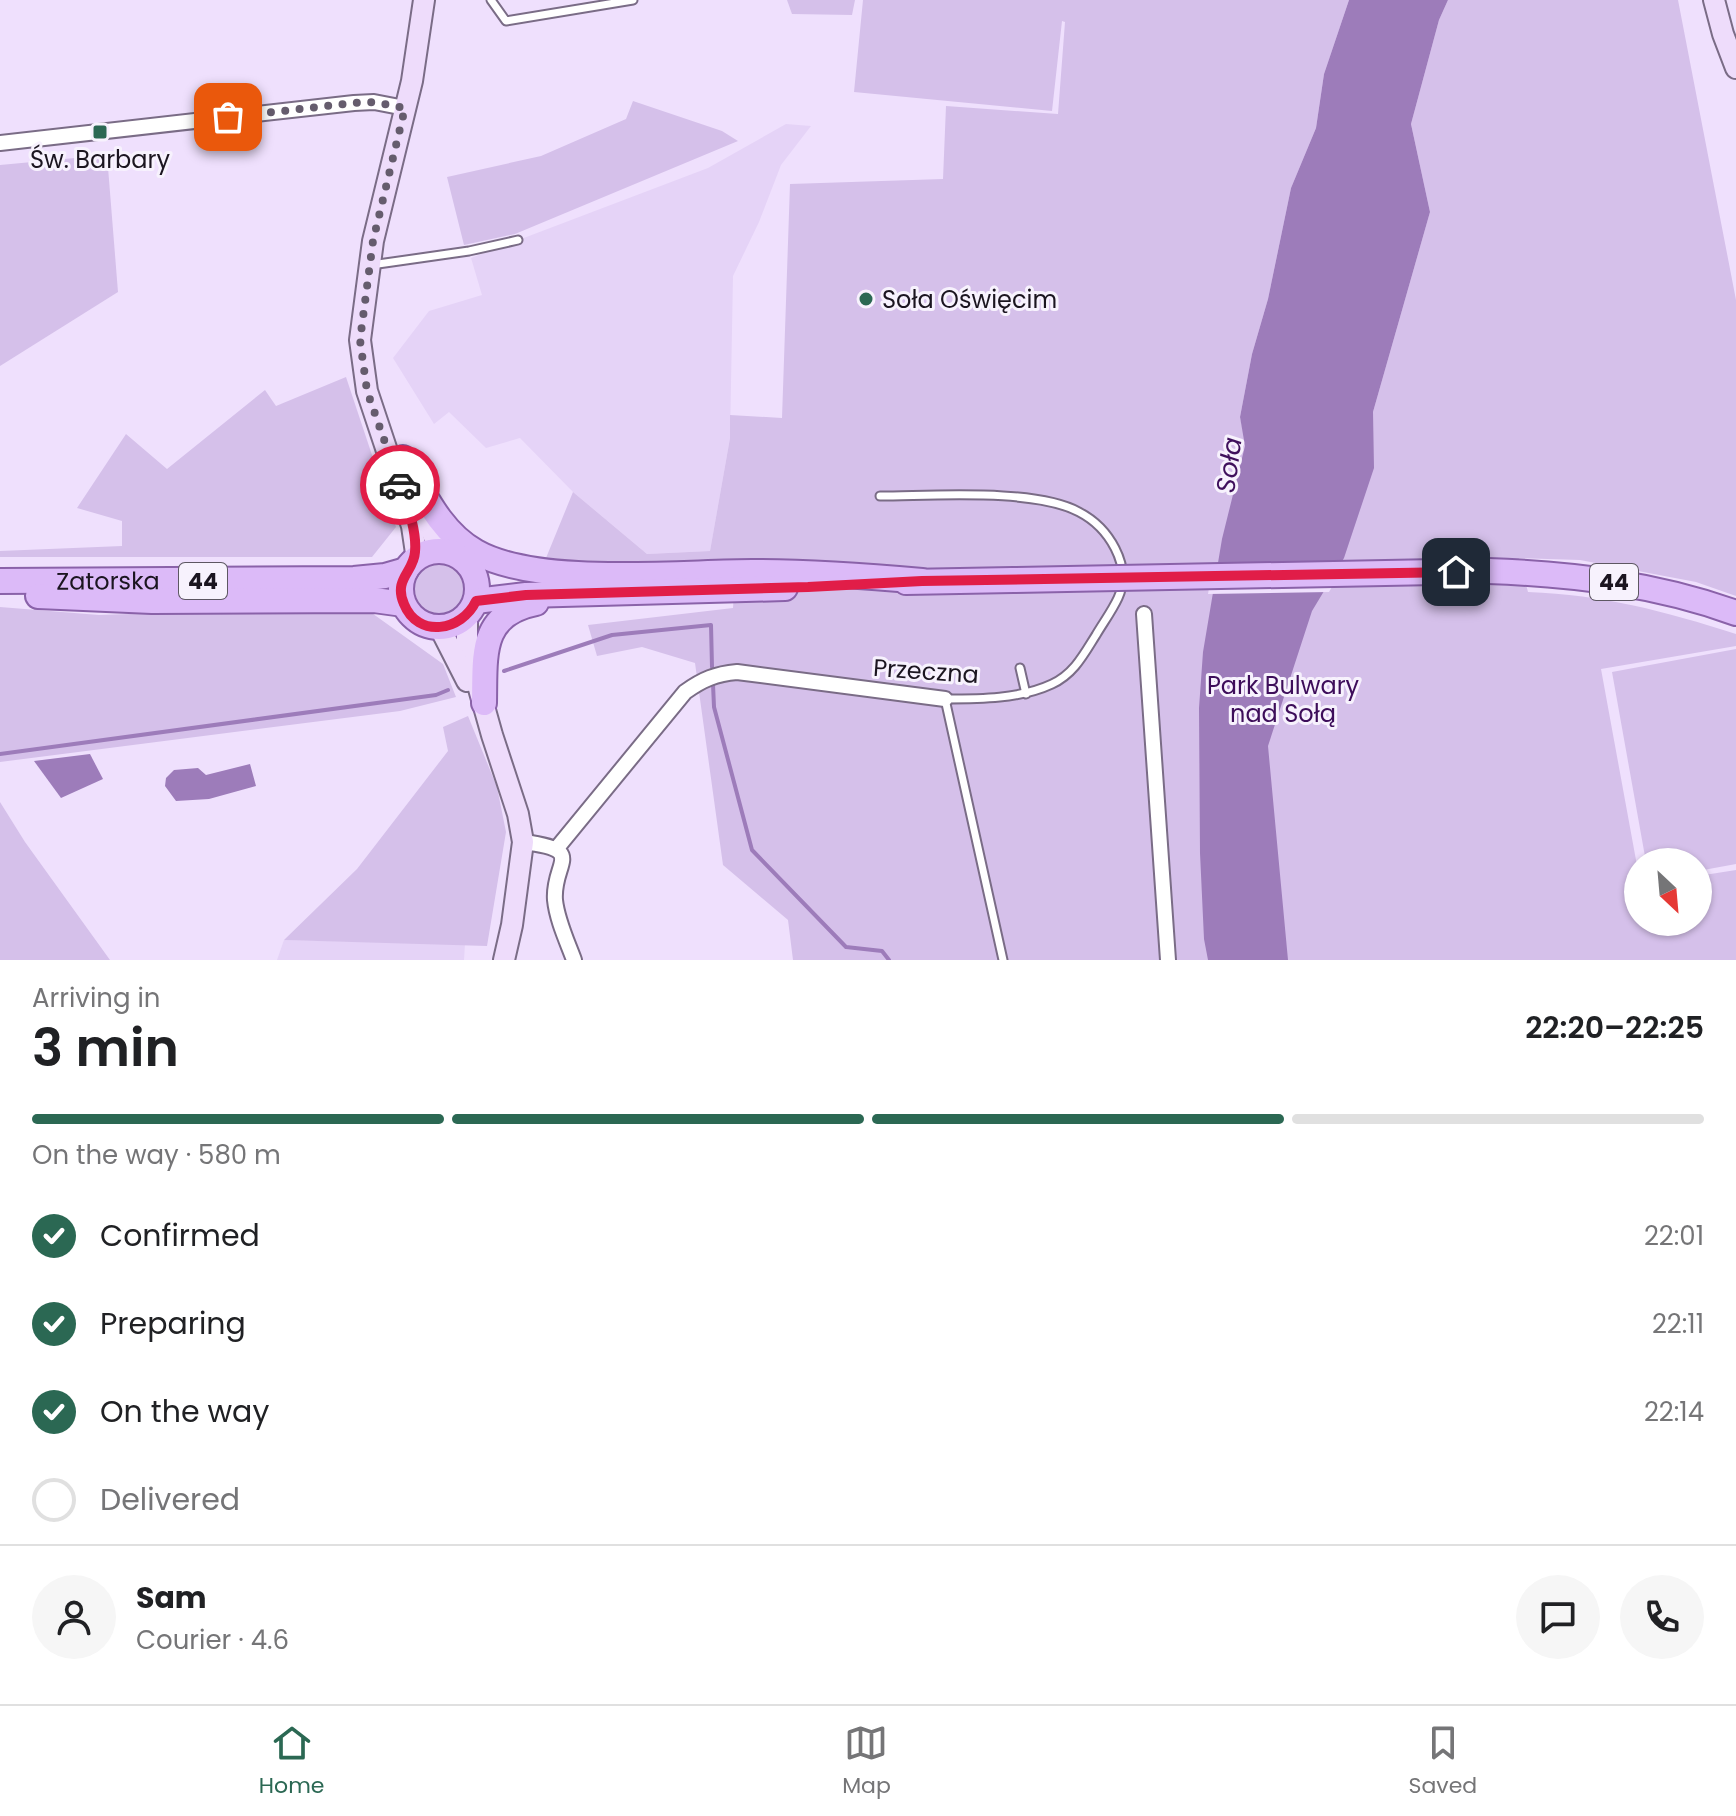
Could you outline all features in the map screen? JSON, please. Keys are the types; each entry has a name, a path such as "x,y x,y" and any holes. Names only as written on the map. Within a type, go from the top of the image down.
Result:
{"main road":[{"path":"403,458 445,527 474,551 512,565 596,583"},
{"name":"44","path":"409,566 430,552 440,551 460,557 474,572 536,579 784,588 922,581 1488,571 1588,578 1648,588 1707,602 1736,613"},
{"path":"403,604 401,592 409,566"},
{"name":"Zatorska","path":"0,581 354,579 385,576 409,566"},
{"path":"471,609 477,581 474,572"},
{"path":"484,703 485,649 491,633 504,616 530,604 596,583"},
{"name":"44","path":"403,604 418,621 440,628 449,627 471,609 526,595 596,583"},
{"name":"Zatorska","path":"0,593 152,601 374,600 403,604"}],"street":[{"path":"409,566 416,553 410,516 367,391 360,340 368,265 412,81 424,0"},
{"path":"1714,0 1736,68"},
{"path":"0,143 354,103 374,102 405,108"},
{"path":"364,316 380,390 440,551"},
{"path":"471,609 467,646 518,814 523,842 504,960"},
{"path":"1144,614 1168,960"},
{"path":"440,628 492,735"},
{"name":"Przeczna","path":"557,848 685,692 718,673 737,672 945,699"},
{"path":"523,842 557,848 562,867 554,895 556,909 574,960"}],"lane":[{"path":"491,0 506,21 633,0"},
{"path":"368,265 469,251 518,240"},
{"name":"Przeczna","path":"880,496 988,496 1033,500 1076,510 1106,533 1114,545 1121,571 1118,598 1080,661 1069,673 1054,684 1026,694 945,699"},
{"path":"1020,668 1026,694"},
{"path":"945,699 1003,960"}],"shaded area":[{"path":"1349,0 1448,0 1439,20 1411,124 1430,212 1373,412 1374,468 1344,558 1312,611 1268,746 1288,960 1208,960 1204,939 1200,853 1199,708 1203,652 1222,539 1245,446 1240,417 1252,354 1268,299 1291,188 1316,128 1324,74"},
{"path":"786,124 811,126 781,165 759,222 733,276 730,438 710,551 647,554 573,492 520,438 486,448 449,412 434,424 393,358 429,311 482,295 471,258 708,168"},
{"path":"90,754 103,779 61,798 34,761"},
{"path":"250,764 256,786 209,799 176,801 165,786 166,778 174,770 198,768 206,775"},
{"path":"284,940 465,944 464,960 277,960"}],"green space":[{"path":"787,0 855,0 852,15 792,14"},
{"name":"Park Bulwary nad Sołą","path":"863,0 1349,0 1324,74 1316,128 1291,188 1240,417 1245,440 1373,428 1373,412 1430,212 1411,124 1439,20 1448,0 1678,0 1736,300 1736,596 1696,582 1580,560 1519,558 1528,592 1634,606 1736,634 1736,646 1601,669 1634,848 1624,848 1624,936 1712,936 1712,874 1736,870 1736,960 793,960 788,920 723,865 695,663 642,647 597,656 588,625 733,608 736,565 607,563 546,558 573,492 647,554 710,551 730,438 730,415 782,418 790,184 943,179 946,106 1058,114 1065,22 1062,21 1052,111 854,92"},
{"path":"633,101 722,131 738,141 515,234 464,245 447,177 541,156 626,119"},
{"path":"107,155 118,292 0,366 0,165"},
{"path":"346,377 396,527 372,557 0,557 0,551 122,546 122,521 77,508 126,434 167,469 265,390 276,406"},
{"path":"440,564 458,572 466,590 458,608 440,616 422,608 414,590 422,572"},
{"path":"362,606 443,664 456,697 400,711 0,762 0,607 99,615"},
{"path":"1736,649 1736,864 1712,868 1712,848 1643,848 1612,672"},
{"path":"468,716 497,787 506,832 487,946 284,940 357,869 448,751 443,727"},
{"path":"0,802 25,842 110,960 0,960"}],"pier":[{"path":"1346,563 1329,592 1208,594 1213,565"}],"waterway":[{"path":"504,671 612,635 711,625 712,667"},
{"path":"713,684 714,707 752,850 846,947 882,951 889,960"},
{"path":"0,754 436,695 448,690"}],"way so far":[{"path":"228,117 354,103 374,102 405,108 368,265 360,340 367,391 400,485"}],"place":[{"name":"Św. Barbary","path":"100,132"},
{"name":"Soła Oświęcim","path":"866,299"}],"route":[{"path":"400,485 416,553 402,581 403,604 418,621 440,628 459,623 467,617 476,601 526,595 922,581 1456,572"}],"water label":[{"name":"Soła","path":"1229,465"}]}
